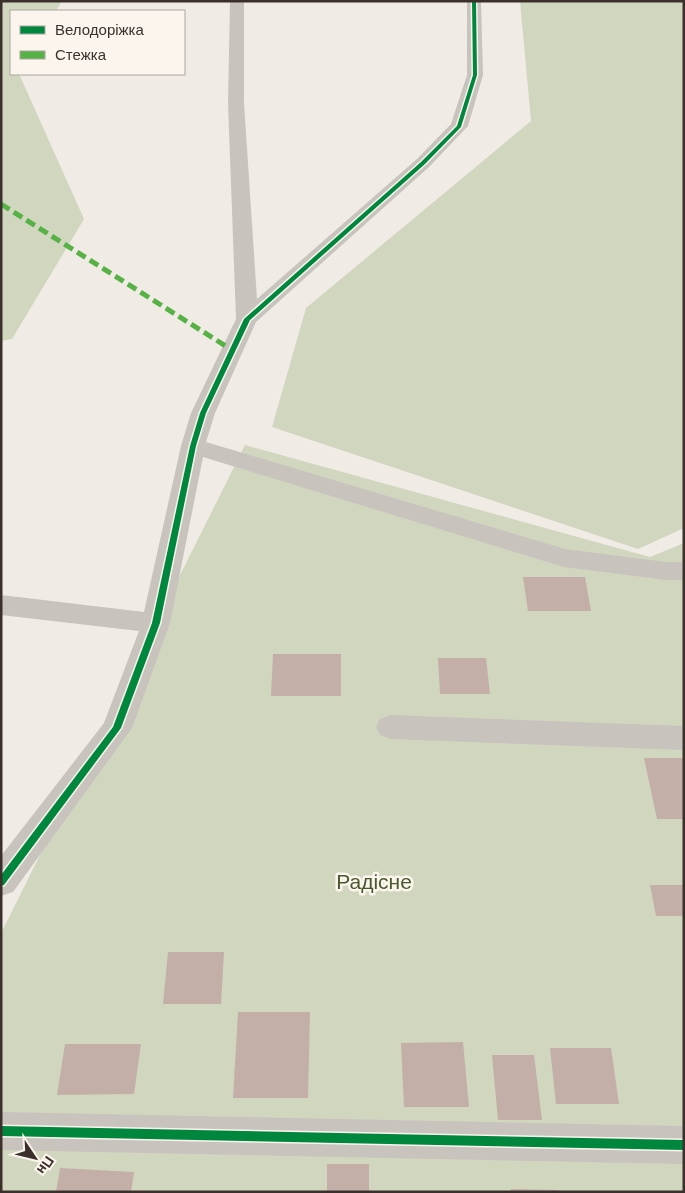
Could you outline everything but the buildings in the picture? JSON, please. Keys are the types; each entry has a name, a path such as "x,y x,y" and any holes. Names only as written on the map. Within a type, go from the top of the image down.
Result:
{"street":[{"path":"237,1 236,103 247,319"},
{"path":"1,882 117,728 156,623 193,446 203,413 247,319 423,163 459,126 475,75 474,1"},
{"path":"193,446 564,558 666,571 684,571"},
{"path":"1,605 156,623"},
{"path":"390,727 684,738"},
{"path":"1,1132 684,1145"}],"green space":[{"path":"1,1 62,1 57,10 10,10 10,75 19,75 84,219 12,339 1,341"},
{"path":"520,1 684,1 684,528 638,549 272,427 306,308 531,121"},
{"name":"Радісне","path":"245,445 650,557 684,543 684,1192 1,1192 1,933"}],"marked path":[{"path":"1,204 232,350"}],"cycle path":[{"path":"1,882 117,728 156,623 193,446 203,413 247,319 423,163 459,126 475,75 474,1"},
{"path":"1,1131 684,1145"}]}
